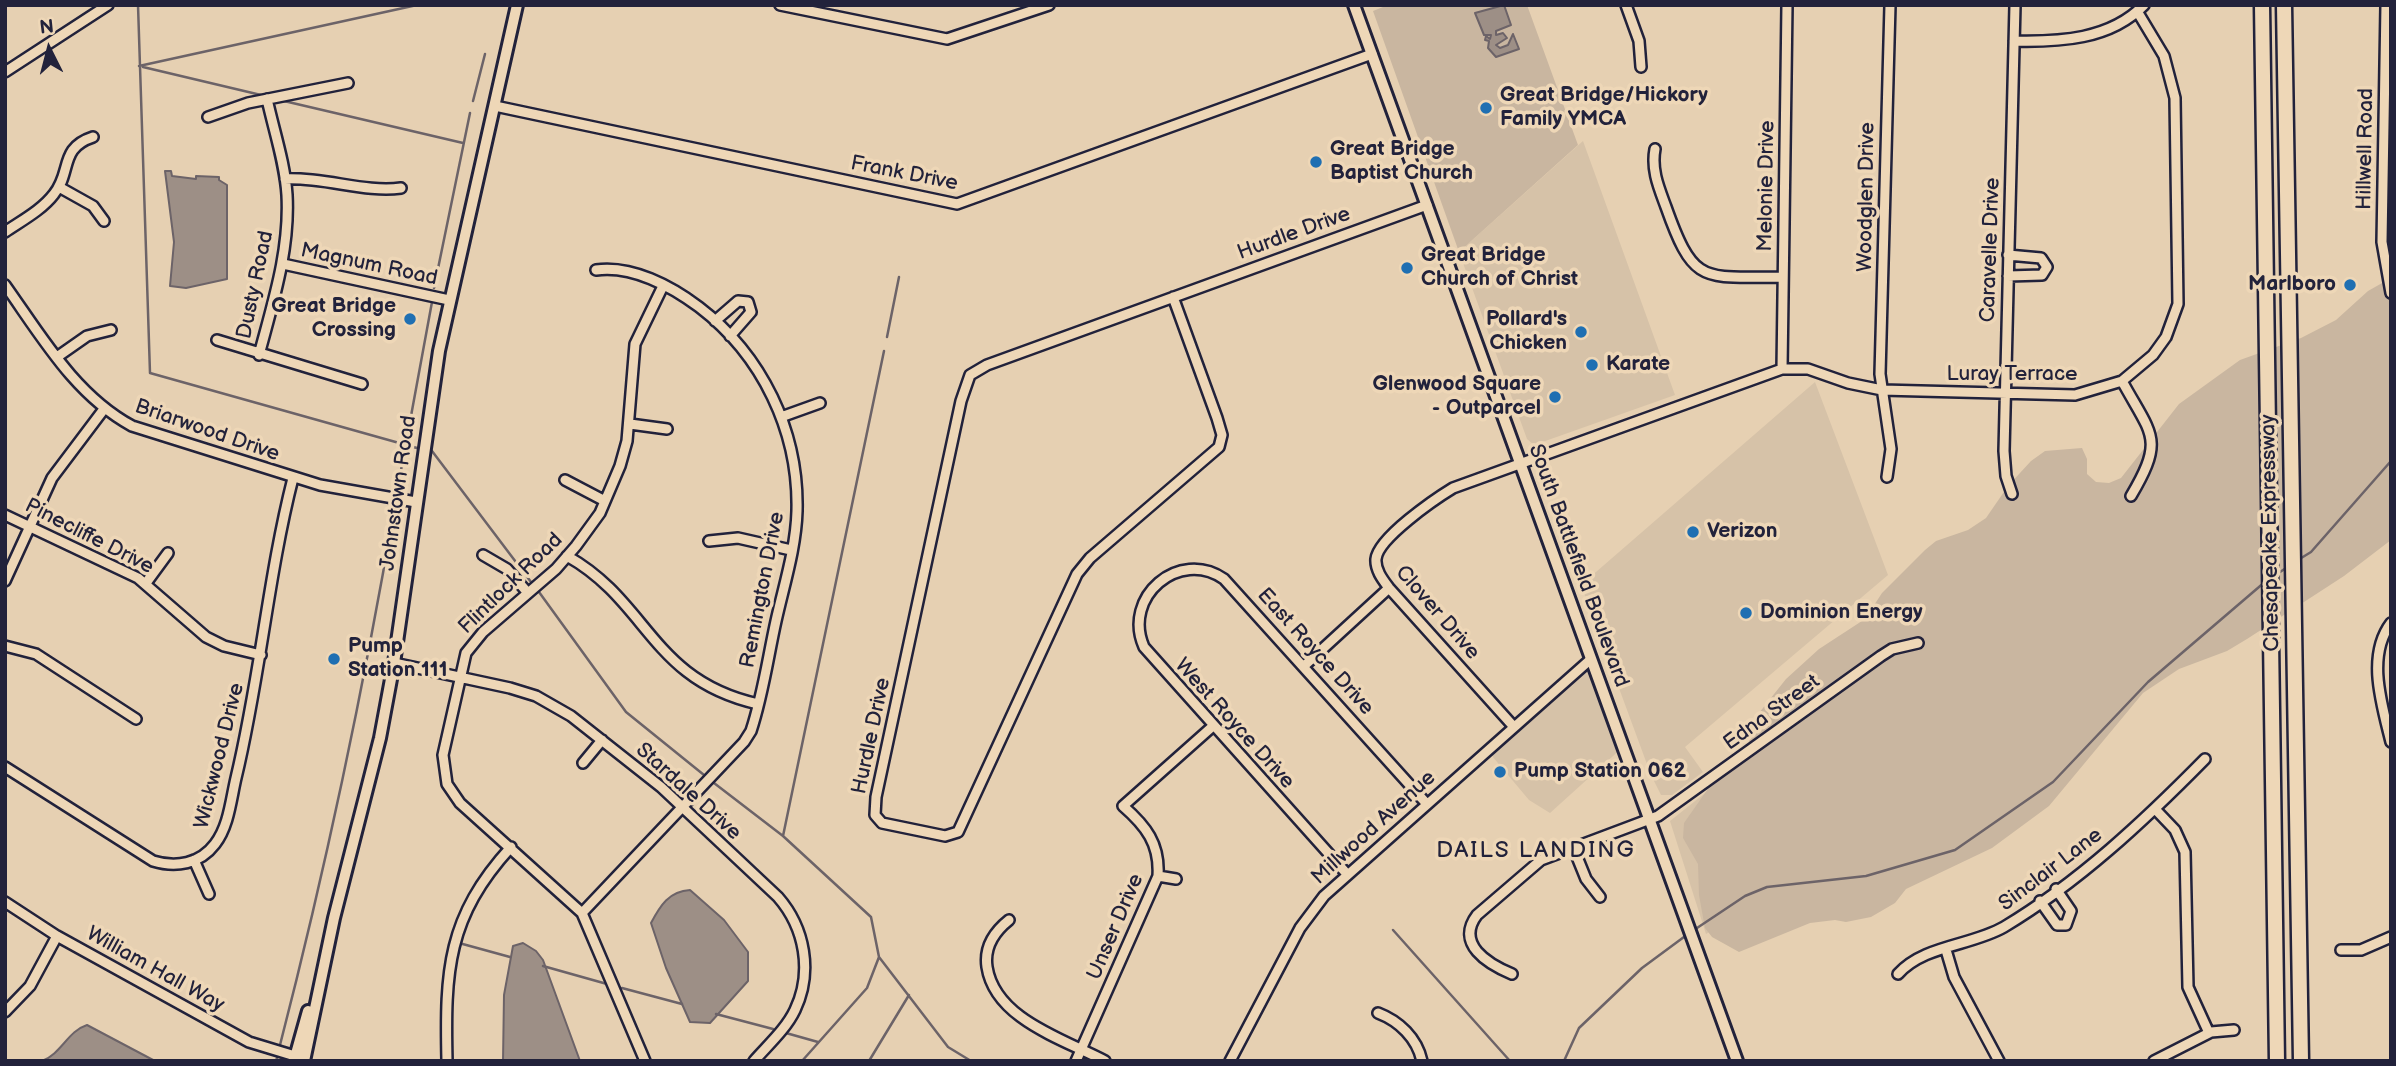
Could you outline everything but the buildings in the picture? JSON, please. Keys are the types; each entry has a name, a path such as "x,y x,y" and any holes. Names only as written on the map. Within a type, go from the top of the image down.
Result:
{"highway":[{"name":"Chesapeake Expressway","path":"2262,5 2277,1061"},
{"name":"Chesapeake Expressway","path":"2284,5 2301,1061"}],"main road":[{"name":"Johnstown Road","path":"298,1059 380,738 394,663 416,502 449,300 517,5"},
{"name":"South Battlefield Boulevard","path":"1354,5 1737,1061"}],"street":[{"path":"5,72 108,5"},
{"path":"780,5 947,39 976,32 1049,5"},
{"path":"1626,5 1639,41 1641,67"},
{"name":"Melonie Drive","path":"1782,369 1787,5"},
{"name":"Woodglen Drive","path":"1887,477 1891,449 1882,390 1890,5"},
{"name":"Caravelle Drive","path":"2012,495 2004,469 2015,5"},
{"name":"Hillwell Road","path":"2386,5 2387,169 2383,251 2391,293"},
{"path":"2014,41 2060,41 2085,36 2140,8"},
{"name":"Luray Terrace","path":"1520,461 1782,369 1808,369 1849,383 1882,390 2075,394 2122,381 2144,364 2162,343 2173,322 2179,293 2174,88 2164,56 2140,8"},
{"name":"Frank Drive","path":"495,106 957,204 1372,54"},
{"path":"208,117 267,99 348,83"},
{"name":"Dusty Road","path":"259,355 282,264 287,217 285,179 267,99"},
{"path":"5,232 48,201 59,187 72,150 80,142 93,137"},
{"path":"1655,149 1656,179 1688,261 1713,275 1782,277"},
{"path":"285,179 327,180 376,189 401,188"},
{"path":"59,187 93,206 104,221"},
{"name":"Hurdle Drive","path":"1172,297 1217,418 1222,435 1219,447 1090,558 1077,573 958,832 944,836 882,823 875,815 876,797 967,379 988,365 1172,297 1427,205"},
{"path":"2008,256 2041,258 2047,267 2042,275 2008,276"},
{"name":"Magnum Road","path":"282,264 449,300"},
{"name":"Remington Drive","path":"582,913 744,742 751,731 792,550 797,492 791,449 781,417 766,383 730,336 715,321 663,286 623,270 596,270"},
{"name":"Briarwood Drive","path":"5,285 76,382 104,409 151,434 293,478 337,489 416,502"},
{"name":"Flintlock Road","path":"645,1061 582,913 460,803 447,784 443,755 459,677 472,644 568,556 605,501 620,466 631,424 635,344 663,286"},
{"path":"715,321 738,300 748,302 751,312 730,336"},
{"path":"57,357 87,336 111,330"},
{"path":"217,340 259,355 362,384"},
{"path":"2122,381 2149,432 2152,448 2149,465 2131,496"},
{"path":"781,417 820,403"},
{"path":"5,581 57,471 104,409"},
{"path":"631,424 667,429"},
{"name":"Clover Drive","path":"1514,727 1389,589 1376,562 1376,555 1385,542 1444,493 1520,461"},
{"name":"Wickwood Drive","path":"194,860 212,848 223,831 244,744 293,478"},
{"path":"565,480 605,501"},
{"name":"Pinecliffe Drive","path":"5,515 146,583 206,637 224,646 261,655"},
{"path":"709,541 738,538 792,550"},
{"path":"146,583 168,553"},
{"path":"482,555 507,569 528,593"},
{"path":"568,556 599,578 669,658 690,677 720,694 758,704"},
{"name":"East Royce Drive","path":"1157,583 1184,570 1200,569 1219,575 1426,803"},
{"name":"West Royce Drive","path":"1157,583 1144,600 1140,614 1139,633 1143,643 1213,726 1347,874"},
{"path":"1304,666 1389,589"},
{"path":"2391,623 2383,633 2378,661 2381,696 2391,742"},
{"name":"Edna Street","path":"1512,974 1494,966 1474,949 1470,935 1473,921 1541,860 1649,820 1881,656 1892,649 1919,643"},
{"path":"5,646 36,654 136,719"},
{"name":"Millwood Avenue","path":"1230,1061 1300,928 1324,896 1591,659"},
{"name":"Stardale Drive","path":"394,663 536,696 571,716 683,807 778,897 790,914 801,938 805,971 800,998 789,1020 754,1061"},
{"name":"Unser Drive","path":"1076,1061 1158,876 1158,858 1152,839 1123,806 1213,726"},
{"path":"583,763 602,740"},
{"name":"Sinclair Lane","path":"1898,974 1911,961 1990,934 2040,901 2155,809 2205,759"},
{"path":"5,767 153,861 170,865 194,860 209,894"},
{"path":"2155,809 2180,836 2185,852 2188,987 2208,1033"},
{"path":"447,1061 447,974 456,939 478,889 511,847"},
{"path":"1573,847 1586,879 1600,897"},
{"path":"1158,876 1177,879"},
{"path":"2040,901 2057,925 2066,925 2071,911 2056,889"},
{"name":"William Hall Way","path":"5,902 57,936 249,1042 298,1059"},
{"path":"1009,920 991,940 987,951 988,972 995,993 1016,1014 1105,1061"},
{"path":"5,1012 30,986 57,936"},
{"path":"2342,950 2361,950 2391,937"},
{"path":"1946,950 1954,977 1999,1061"},
{"path":"1378,1013 1399,1025 1414,1041 1422,1061"},
{"path":"2154,1061 2208,1033 2234,1031"}],"shaded area":[{"name":"Great Bridge/Hickory Family YMCA","path":"1388,5 1527,5 1578,145 1459,252 1373,11"},
{"path":"1504,5 1511,25 1496,31 1496,35 1503,33 1507,38 1496,45 1500,48 1508,45 1513,34 1519,49 1496,57 1488,48 1489,41 1485,40 1486,36 1490,39 1491,35 1484,35 1475,13"},
{"path":"1583,141 1675,395 1534,445 1527,439 1459,252"},
{"path":"165,171 171,171 172,176 196,179 196,176 219,177 219,180 227,185 227,279 186,288 170,286 174,242"},
{"path":"2391,278 2391,540 2344,576 2247,639 2227,651 2179,669 2143,693 2049,806 1992,848 1906,889 1895,903 1871,917 1846,922 1835,920 1810,923 1739,952 1712,937 1705,928 1699,895 1698,864 1683,838 1684,823 1712,783 1734,766 1745,753 1759,713 1786,679 1819,649 1865,619 1882,593 1936,541 1968,530 1986,518 2008,486 2031,461 2045,451 2082,448 2087,459 2087,474 2096,482 2109,483 2121,478 2179,404 2240,360 2301,338 2336,320 2368,291"},
{"name":"Dominion Energy","path":"1815,382 1888,575 1685,747 1703,772 1672,795 1661,795 1651,775 1581,585"},
{"path":"1591,659 1623,747 1550,813 1529,800 1487,750"},
{"path":"1714,786 1757,903 1706,934 1670,821"},
{"path":"690,890 724,920 748,952 748,981 710,1023 690,1022 666,968 651,923 671,896"},
{"path":"523,943 536,951 543,960 580,1061 503,1061 504,995 513,946"},
{"path":"87,1025 155,1061 42,1061"}],"waterway":[{"path":"138,5 150,373 417,448"},
{"path":"139,66 417,5"},
{"path":"473,101 485,54"},
{"path":"143,67 261,95"},
{"path":"284,101 463,143"},
{"path":"434,288 470,113"},
{"path":"887,337 899,277"},
{"path":"397,492 432,302"},
{"path":"783,836 884,351"},
{"path":"432,451 531,582"},
{"path":"2298,560 2311,552 2391,461"},
{"path":"280,1045 343,776 395,505"},
{"path":"2274,576 2286,568"},
{"path":"1694,930 1745,896 1767,887 1866,876 1955,850 2053,782 2148,682 2266,581"},
{"path":"539,592 626,712 704,775"},
{"path":"714,783 783,836 871,917 879,957 948,1047 971,1061"},
{"path":"1393,930 1510,1061"},
{"path":"1564,1061 1579,1028 1642,968 1688,934"},
{"path":"459,943 510,957"},
{"path":"802,1061 867,988 879,957"},
{"path":"543,966 607,984"},
{"path":"622,988 682,1004"},
{"path":"869,1061 909,995"},
{"path":"716,1014 773,1029"},
{"path":"786,1033 818,1042"}],"place":[{"name":"Great Bridge/Hickory Family YMCA","path":"1486,108"},
{"name":"Great Bridge Baptist Church","path":"1316,162"},
{"name":"Great Bridge Church of Christ","path":"1407,268"},
{"name":"Marlboro","path":"2350,285"},
{"name":"Great Bridge Crossing","path":"410,319"},
{"name":"Pollard's Chicken","path":"1581,332"},
{"name":"Karate","path":"1592,365"},
{"name":"Glenwood Square - Outparcel","path":"1555,397"},
{"name":"Verizon","path":"1693,532"},
{"name":"Dominion Energy","path":"1746,613"},
{"name":"Pump Station 111","path":"334,659"},
{"name":"Pump Station 062","path":"1500,772"}],"district":[{"name":"DAILS LANDING","path":"1536,851"}]}
